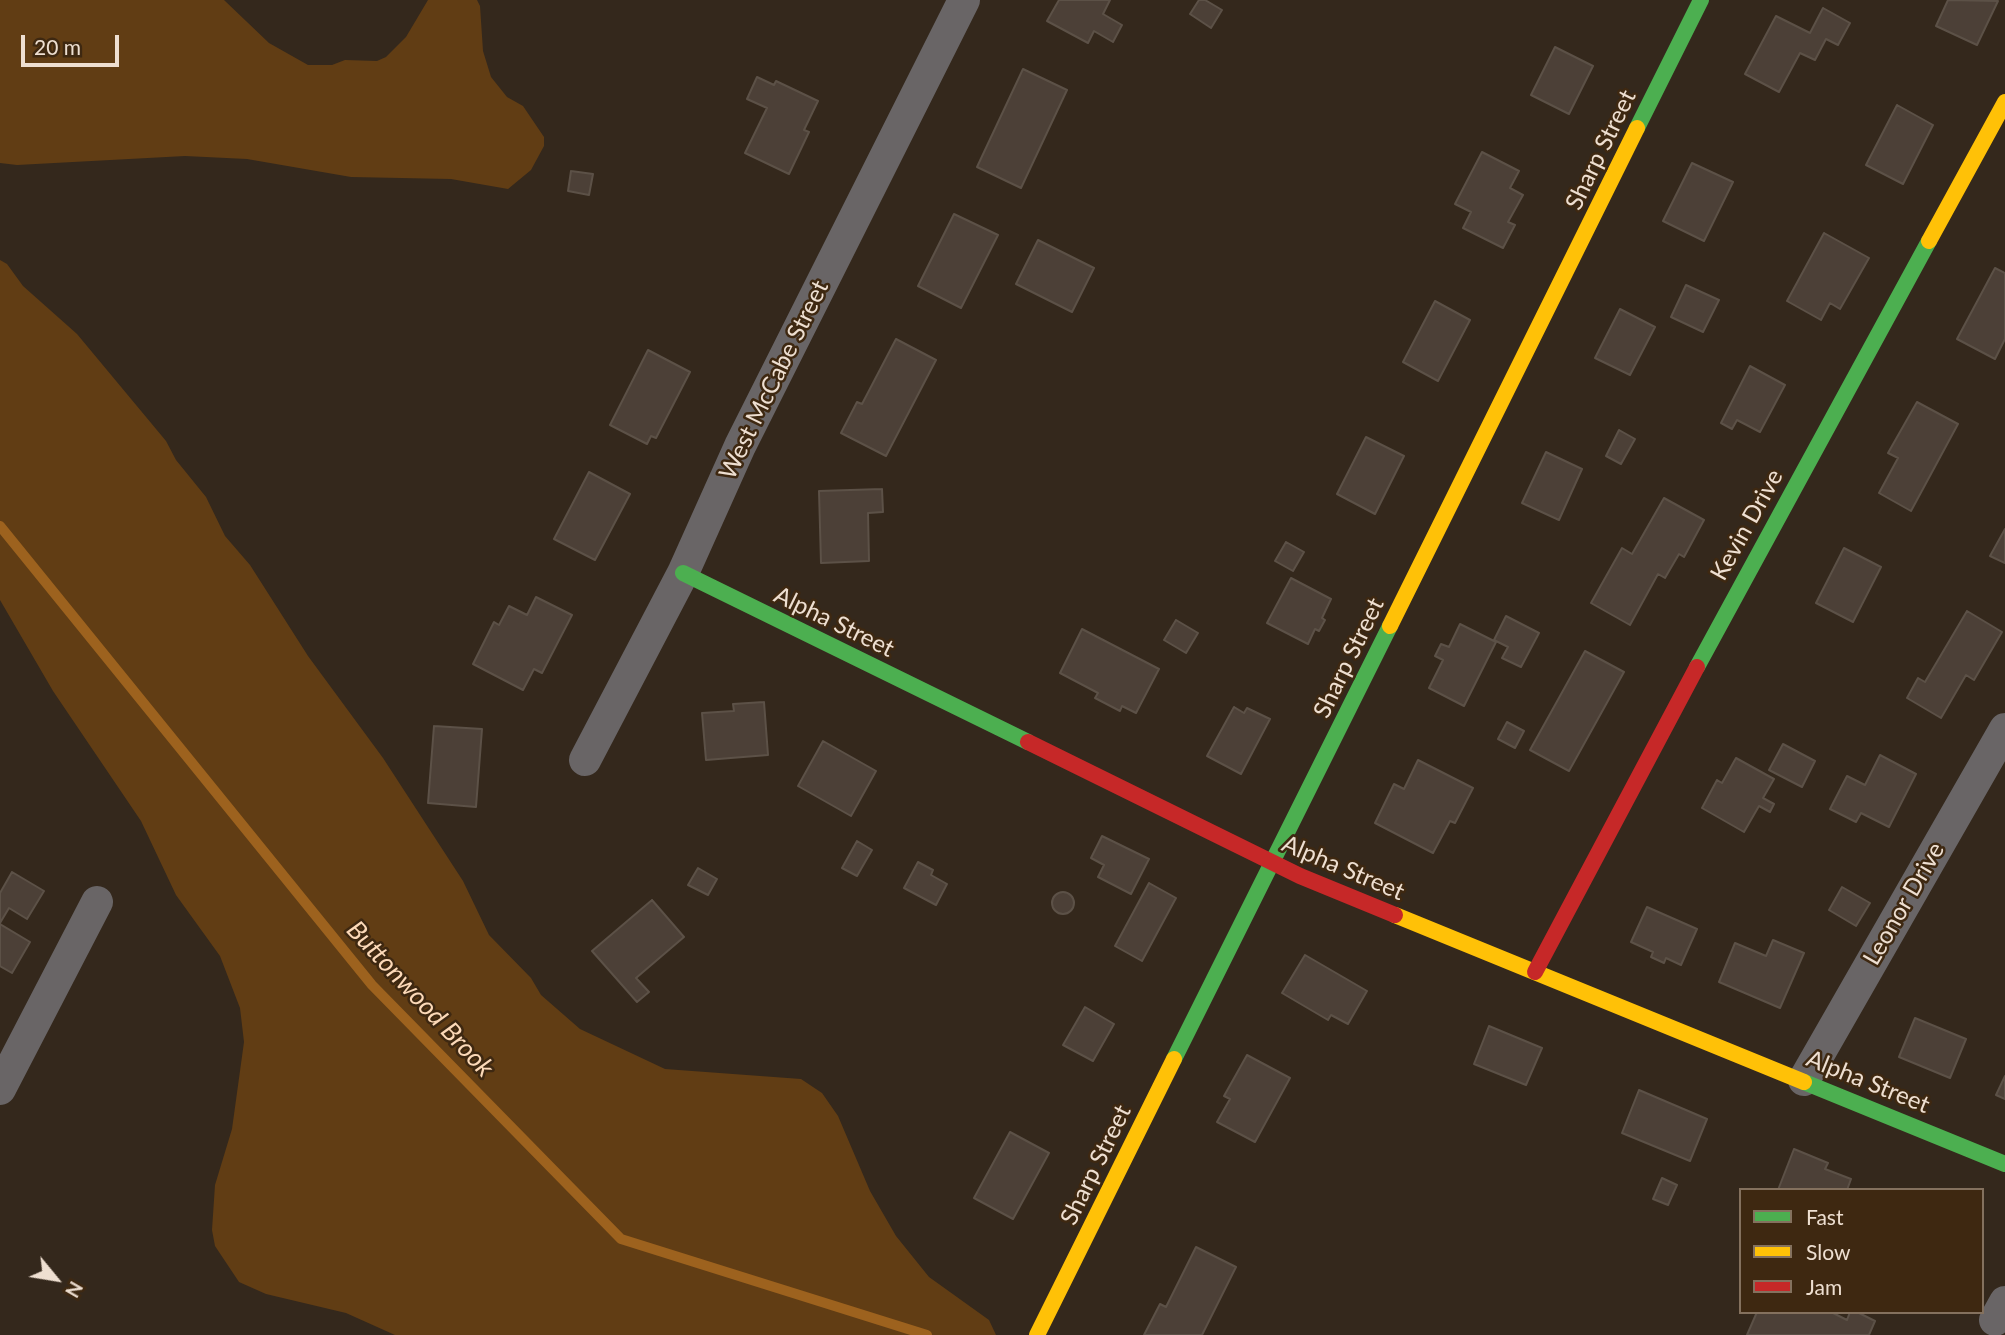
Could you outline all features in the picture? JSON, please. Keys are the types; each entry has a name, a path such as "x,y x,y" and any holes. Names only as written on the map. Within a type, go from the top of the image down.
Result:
{"street":[{"name":"West McCabe Street","path":"584,760 682,573 740,446 964,0"},
{"name":"Sharp Street","path":"1037,1335 1701,0"},
{"name":"Kevin Drive","path":"1535,972 1744,578 2005,102"},
{"name":"Alpha Street","path":"682,573 1273,863 2005,1164"},
{"name":"Leonor Drive","path":"1804,1080 2005,729"},
{"path":"0,1089 97,902"}],"shaded area":[{"path":"0,0 224,0 269,43 308,65 332,65 345,60 377,61 386,57 406,37 428,0 477,0 480,6 483,51 491,77 507,97 523,106 544,137 544,146 531,170 508,189 451,179 351,177 247,159 185,156 17,165 0,163"},
{"path":"0,260 7,264 23,286 77,334 166,441 176,460 206,497 225,536 250,565 308,656 383,758 463,881 489,935 531,978 541,995 580,1029 665,1069 801,1079 822,1093 838,1116 870,1191 896,1236 929,1277 989,1320 996,1335 395,1335 346,1313 266,1294 239,1282 215,1246 212,1230 215,1185 232,1129 244,1042 240,1008 220,956 176,895 141,821 53,691 0,600"}],"building":[{"path":"1059,0 1110,0 1103,14 1122,25 1113,42 1094,31 1088,43 1047,21"},
{"path":"1199,0 1205,0 1222,10 1211,28 1190,14"},
{"path":"1948,0 1998,1 1977,45 1936,26"},
{"path":"1823,8 1850,23 1838,45 1826,39 1815,60 1800,53 1779,92 1745,74 1776,16 1810,33"},
{"path":"1555,47 1593,66 1569,114 1531,95"},
{"path":"1023,69 1067,90 1021,188 977,167"},
{"path":"757,77 774,85 776,81 818,101 804,130 809,132 789,174 745,153 767,108 747,99"},
{"path":"1897,105 1933,125 1903,184 1866,165"},
{"path":"1482,152 1519,171 1510,188 1523,195 1508,222 1515,225 1503,248 1463,228 1471,212 1455,204"},
{"path":"1692,163 1733,182 1704,241 1663,221"},
{"path":"571,171 593,174 589,195 568,191"},
{"path":"954,214 998,235 961,308 918,286"},
{"path":"1824,233 1869,258 1840,309 1830,303 1821,320 1787,301"},
{"path":"1038,240 1094,268 1072,312 1016,284"},
{"path":"1995,268 2005,273 2005,339 1995,359 1957,339"},
{"path":"1686,285 1719,300 1703,332 1671,317"},
{"path":"1435,301 1470,320 1438,381 1403,362"},
{"path":"1620,309 1655,327 1630,375 1595,358"},
{"path":"896,339 936,360 886,456 841,433 857,402 862,404"},
{"path":"648,350 690,372 656,438 651,436 647,444 610,425"},
{"path":"1750,366 1785,385 1760,432 1737,420 1732,429 1721,423"},
{"path":"1917,402 1958,424 1911,511 1879,493 1898,458 1888,453"},
{"path":"1619,430 1635,439 1621,464 1606,456"},
{"path":"1366,437 1404,456 1375,514 1337,494"},
{"path":"1546,452 1582,469 1559,520 1522,503"},
{"path":"589,472 630,494 595,560 554,539"},
{"path":"882,489 883,512 868,513 869,561 821,563 819,491"},
{"path":"1664,498 1704,520 1684,557 1679,554 1665,578 1658,574 1630,625 1591,603 1622,548 1632,554"},
{"path":"2005,529 2005,563 1990,556"},
{"path":"1286,542 1304,552 1293,571 1275,561"},
{"path":"1844,548 1881,567 1853,622 1816,603"},
{"path":"1291,578 1331,599 1322,618 1325,620 1319,631 1315,629 1308,644 1267,623"},
{"path":"536,597 572,615 542,673 534,669 523,690 473,664 494,622 499,625 509,606 527,615"},
{"path":"1967,611 2002,632 1974,680 1966,675 1941,718 1907,698 1918,678 1925,682"},
{"path":"1506,616 1539,633 1521,667 1502,658 1508,647 1494,640"},
{"path":"1176,620 1198,633 1186,653 1164,640"},
{"path":"1460,624 1496,642 1464,706 1429,688 1443,660 1435,656 1441,644 1449,647"},
{"path":"1082,629 1159,669 1136,713 1122,706 1120,711 1095,698 1098,693 1060,673"},
{"path":"1585,651 1624,672 1569,771 1530,750"},
{"path":"764,702 768,755 706,760 702,713 734,711 733,704"},
{"path":"1234,707 1244,713 1247,708 1270,719 1241,774 1207,756"},
{"path":"1507,722 1524,731 1515,748 1498,739"},
{"path":"434,726 482,729 476,807 428,803"},
{"path":"823,741 876,771 851,816 798,786"},
{"path":"1783,744 1815,761 1802,787 1769,770"},
{"path":"1880,755 1916,774 1889,827 1861,813 1856,822 1830,809 1847,776 1865,785"},
{"path":"1736,758 1774,779 1763,798 1774,804 1770,812 1759,806 1744,832 1702,808 1717,780 1722,783"},
{"path":"1418,760 1473,788 1455,823 1450,821 1433,853 1375,823 1394,784 1404,789"},
{"path":"1102,836 1149,859 1131,894 1098,877 1104,865 1091,858"},
{"path":"857,841 872,850 857,876 842,868"},
{"path":"918,862 933,870 931,875 947,884 936,905 904,888"},
{"path":"698,868 717,879 708,895 688,885"},
{"path":"12,872 44,891 27,919 9,908 0,923 0,893"},
{"path":"1149,883 1176,898 1142,961 1115,946"},
{"path":"1842,887 1870,903 1856,926 1829,910"},
{"path":"1063,892 1071,895 1074,903 1071,911 1063,914 1055,911 1052,903 1055,895"},
{"path":"652,900 684,937 636,978 649,992 637,1002 592,951"},
{"path":"1647,907 1697,929 1681,965 1666,958 1664,963 1651,957 1653,952 1631,942"},
{"path":"0,924 30,942 12,973 0,966"},
{"path":"1773,940 1804,953 1780,1008 1719,982 1735,943 1766,956"},
{"path":"1305,955 1367,991 1348,1024 1331,1015 1328,1020 1282,993"},
{"path":"1085,1007 1114,1024 1093,1061 1063,1045"},
{"path":"1915,1018 1966,1039 1950,1078 1899,1057"},
{"path":"1489,1026 1542,1048 1526,1085 1474,1064"},
{"path":"1247,1055 1290,1078 1255,1142 1217,1122 1230,1099 1224,1096"},
{"path":"2005,1076 2005,1099 1996,1095"},
{"path":"1639,1090 1707,1119 1690,1161 1622,1133"},
{"path":"1010,1132 1049,1153 1013,1219 974,1198"},
{"path":"1794,1149 1828,1163 1825,1169 1851,1179 1848,1188 1779,1188"},
{"path":"1662,1178 1677,1185 1668,1205 1653,1199"},
{"path":"1196,1247 1236,1267 1202,1335 1144,1335 1160,1304 1166,1307"},
{"path":"1756,1314 1835,1314 1847,1320 1849,1314 1861,1314 1875,1321 1869,1335 1747,1335"}],"waterway":[{"name":"Buttonwood Brook","path":"0,526 372,985 621,1239 927,1335"}],"traffic: fast":[{"path":"1637,128 1701,0"},
{"path":"1697,667 1929,241"},
{"path":"683,573 1028,742"},
{"path":"1174,1059 1390,626"},
{"path":"1804,1082 2005,1164"}],"traffic: slow":[{"path":"1929,241 2005,102"},
{"path":"1390,626 1637,128"},
{"path":"1395,915 1804,1082"},
{"path":"1037,1335 1174,1059"}],"traffic: jam":[{"path":"1535,972 1697,667"},
{"path":"1028,742 1300,876 1395,915"}]}
